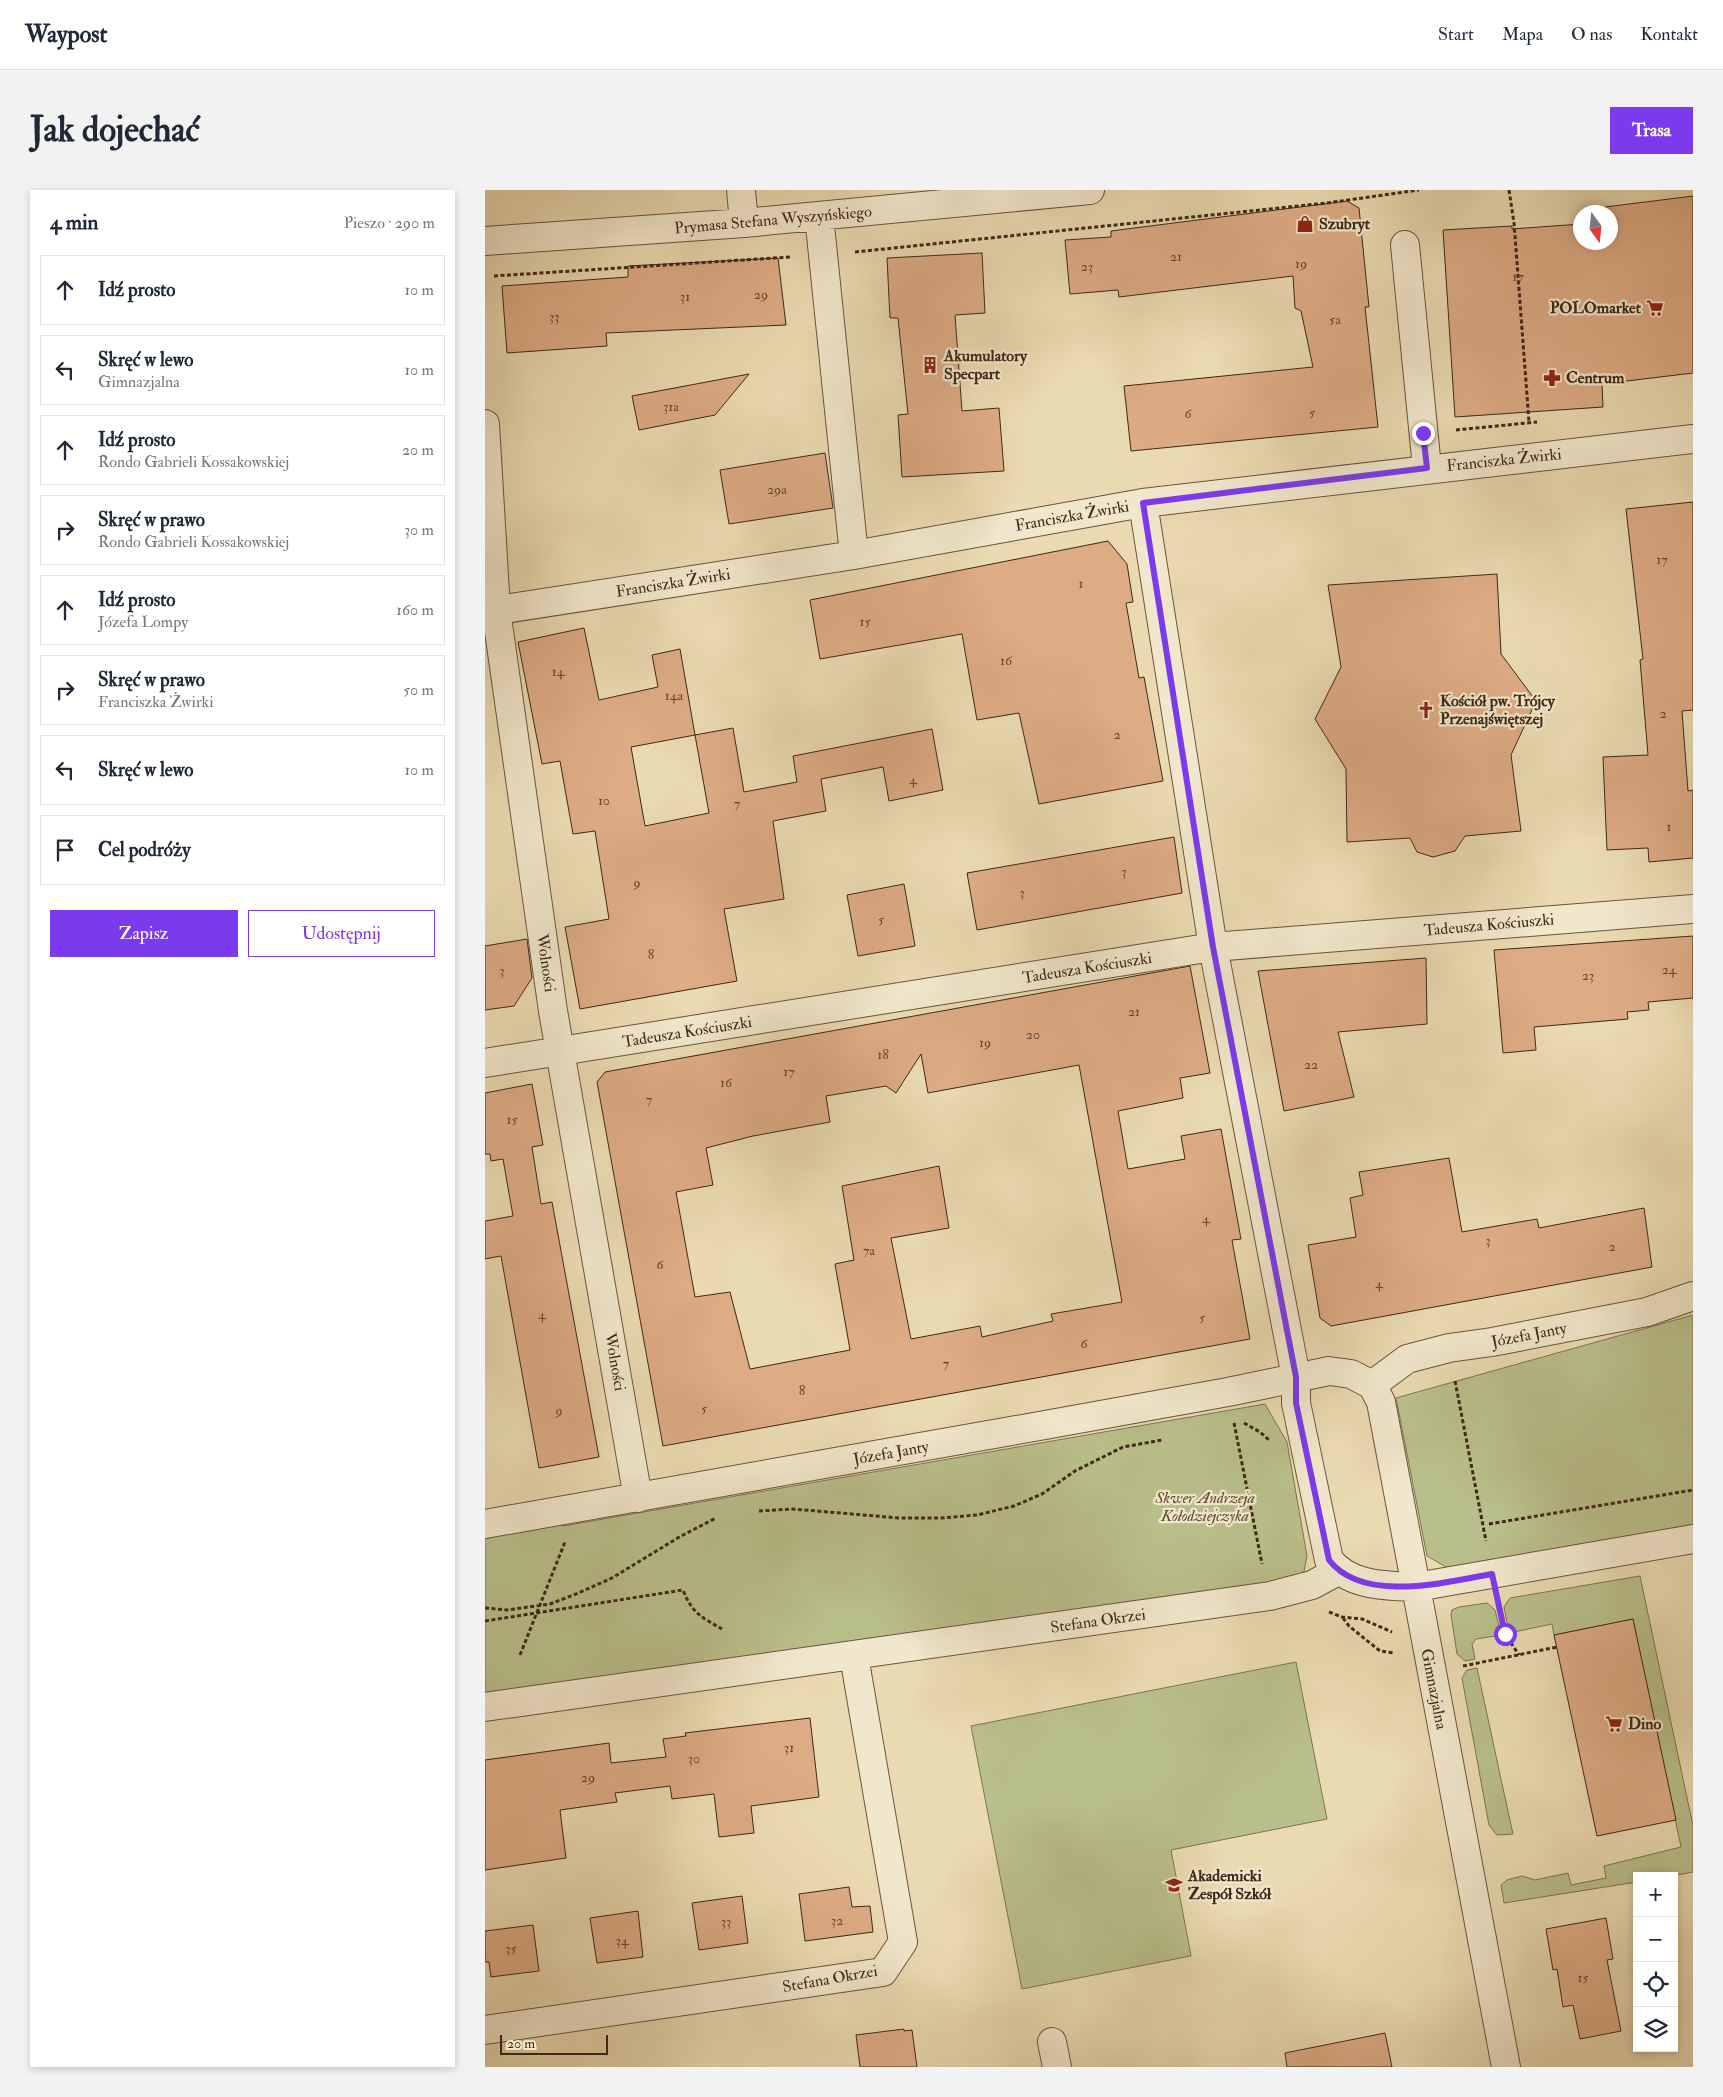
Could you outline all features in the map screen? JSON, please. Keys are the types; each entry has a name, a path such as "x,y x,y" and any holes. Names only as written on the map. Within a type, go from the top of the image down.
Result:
{"street":[{"path":"741,190 744,224"},
{"name":"Prymasa Stefana Wyszyńskiego","path":"485,242 744,224 1009,194 1090,190"},
{"path":"819,216 854,555"},
{"path":"1405,245 1427,468"},
{"name":"Wolności","path":"485,424 491,611 559,1052 638,1498"},
{"name":"Franciszka Żwirki","path":"491,611 854,555 1143,503 1427,468 1693,439"},
{"path":"1143,503 1213,947 1296,1377 1296,1403 1329,1560 1338,1571 1374,1585 1416,1587 1693,1539"},
{"name":"Tadeusza Kościuszki","path":"485,1063 1213,947 1693,909"},
{"name":"Józefa Janty","path":"485,1524 1180,1401 1329,1371 1351,1374 1372,1385 1407,1359 1449,1348 1492,1342 1647,1312 1693,1296"},
{"name":"Gimnazjalna","path":"1372,1385 1381,1402 1416,1587 1418,1652 1506,2067"},
{"name":"Stefana Okrzei","path":"485,1707 1270,1596 1312,1585 1338,1571"},
{"name":"Stefana Okrzei","path":"485,2030 883,1972 903,1942 854,1656"}],"path":[{"path":"850,253 1327,202 1419,190"},
{"path":"1509,190 1514,223 1529,422"},
{"path":"494,276 797,256"},
{"path":"1449,1348 1505,1634 1519,1655"},
{"path":"1234,1418 1260,1558 1270,1596"},
{"path":"1225,1428 1234,1426"},
{"path":"757,1511 802,1510 899,1518 941,1518 977,1515 1014,1506 1043,1494 1075,1471 1123,1447 1169,1438"},
{"path":"1489,1524 1693,1490"},
{"path":"520,1655 579,1507"},
{"path":"485,1608 507,1610 550,1604 576,1594 612,1578 681,1536 719,1516"},
{"path":"485,1621 683,1590 689,1606 703,1618 722,1629"},
{"path":"1342,1617 1362,1619 1385,1628 1399,1636 1418,1652 1380,1651 1349,1626 1342,1617"},
{"path":"1455,1668 1557,1647"}],"green space":[{"path":"1693,1315 1693,1530 1453,1571 1427,1556 1396,1398"},
{"name":"Skwer Andrzeja Kołodziejczyka","path":"1265,1404 1287,1442 1307,1556 1301,1586 485,1698 485,1537 561,1523 563,1526"},
{"path":"1640,1576 1693,1826 1693,1872 1678,1875 1678,1872 1633,1872 1633,1883 1504,1903 1501,1885 1507,1880 1522,1876 1535,1880 1568,1873 1571,1885 1606,1878 1604,1866 1681,1847 1633,1619 1554,1635 1552,1624 1509,1633 1504,1607 1510,1598"},
{"path":"1487,1603 1495,1610 1501,1635 1476,1639 1472,1644 1475,1659 1465,1661 1457,1654 1451,1615 1452,1610 1459,1607"},
{"path":"1296,1662 1327,1819 1171,1850 1191,1956 1022,1989 971,1726"},
{"path":"1477,1668 1513,1834 1497,1835 1489,1825 1462,1678 1467,1670"}],"building":[{"path":"1693,196 1693,373 1602,384 1603,407 1455,417 1443,230 1512,226 1512,229 1573,225 1573,250 1618,250 1618,205"},
{"path":"1347,201 1359,208 1369,307 1365,307 1378,427 1131,451 1124,386 1313,367 1301,311 1295,308 1293,276 1119,297 1118,290 1070,294 1065,240 1111,237 1111,231"},
{"path":"982,253 985,313 955,315 962,411 999,408 1004,471 902,477 898,415 908,414 898,318 890,318 887,258"},
{"path":"778,258 786,325 606,333 607,346 507,353 502,286 628,277 628,266"},
{"path":"749,374 715,415 639,430 632,396"},
{"path":"825,453 833,508 729,524 720,470"},
{"path":"1693,502 1693,710 1682,711 1688,791 1693,790 1693,858 1649,862 1648,848 1607,850 1603,757 1648,755 1640,660 1643,659 1626,509"},
{"path":"1108,541 1127,564 1133,602 1126,603 1139,678 1144,677 1163,781 1039,804 1019,713 977,720 962,634 820,659 810,600"},
{"name":"Kościół pw. Trójcy Przenajświętszej","path":"1497,574 1501,654 1536,701 1511,755 1521,831 1465,836 1455,851 1433,857 1417,852 1410,838 1347,842 1346,769 1315,719 1341,667 1328,585"},
{"path":"584,628 599,700 658,687 652,655 680,649 695,735 733,728 744,792 797,782 793,756 932,729 943,790 889,801 883,767 821,779 826,811 773,821 784,899 724,909 737,981 580,1009 565,927 609,919 595,831 573,834 560,761 542,764 518,642","holes":["695,735 709,813 645,826 631,747"]},
{"path":"1174,837 1182,893 977,930 967,873"},
{"path":"904,884 915,946 858,956 847,895"},
{"path":"1693,936 1693,998 1648,1002 1649,1010 1627,1012 1628,1019 1534,1027 1536,1050 1503,1053 1494,950"},
{"path":"527,939 532,978 514,1006 485,1010 485,946"},
{"path":"1426,958 1427,1024 1338,1032 1354,1097 1284,1111 1258,971"},
{"path":"1190,966 1210,1073 1180,1078 1183,1098 1118,1111 1128,1169 1185,1159 1181,1136 1221,1129 1241,1239 1232,1240 1250,1339 663,1446 597,1082 605,1072","holes":["921,1054 928,1093 1079,1065 1122,1302 1051,1314 1053,1321 982,1337 980,1326 911,1339 891,1238 949,1228 939,1166 842,1186 854,1260 835,1264 850,1350 750,1369 730,1292 695,1297 676,1192 713,1185 706,1148 753,1136 830,1122 826,1096 886,1086 896,1093"]},
{"path":"532,1084 543,1145 532,1147 541,1204 552,1202 599,1457 539,1468 501,1256 485,1259 485,1221 513,1216 503,1159 491,1161 490,1154 485,1154 485,1093"},
{"path":"1449,1158 1462,1232 1537,1219 1539,1228 1644,1208 1652,1267 1331,1326 1320,1318 1308,1245 1356,1237 1350,1198 1363,1195 1359,1172"},
{"name":"Dino","path":"1633,1619 1676,1820 1597,1836 1554,1635"},
{"path":"810,1718 819,1797 751,1806 754,1833 719,1837 714,1794 672,1799 670,1786 615,1793 617,1802 560,1810 566,1858 485,1870 485,1760 609,1743 611,1763 666,1757 663,1739 686,1736 685,1733"},
{"path":"849,1887 852,1907 870,1906 873,1932 805,1941 799,1894"},
{"path":"742,1896 748,1943 699,1950 692,1903"},
{"path":"638,1911 643,1957 597,1963 590,1918"},
{"path":"1606,1918 1613,1959 1607,1960 1621,2031 1580,2039 1573,2005 1563,2007 1557,1969 1553,1970 1546,1929"},
{"path":"533,1925 539,1971 491,1977 489,1962 485,1962 485,1931"},
{"path":"904,2029 904,2031 912,2030 917,2067 860,2067 856,2035"},
{"path":"1385,2033 1392,2067 1287,2067 1285,2053"}],"place":[{"name":"Szubryt","path":"1305,224"},
{"name":"POLOmarket","path":"1655,308"},
{"name":"Akumulatory Specpart","path":"930,365"},
{"name":"Centrum","path":"1552,378"},
{"name":"Kościół pw. Trójcy Przenajświętszej","path":"1426,710"},
{"name":"Dino","path":"1614,1724"},
{"name":"Akademicki Zespół Szkół","path":"1174,1885"}],"route":[{"path":"1423,433 1427,468 1143,503 1213,947 1296,1377 1296,1403 1329,1560 1338,1571 1374,1585 1416,1587 1492,1574 1505,1634"}]}
